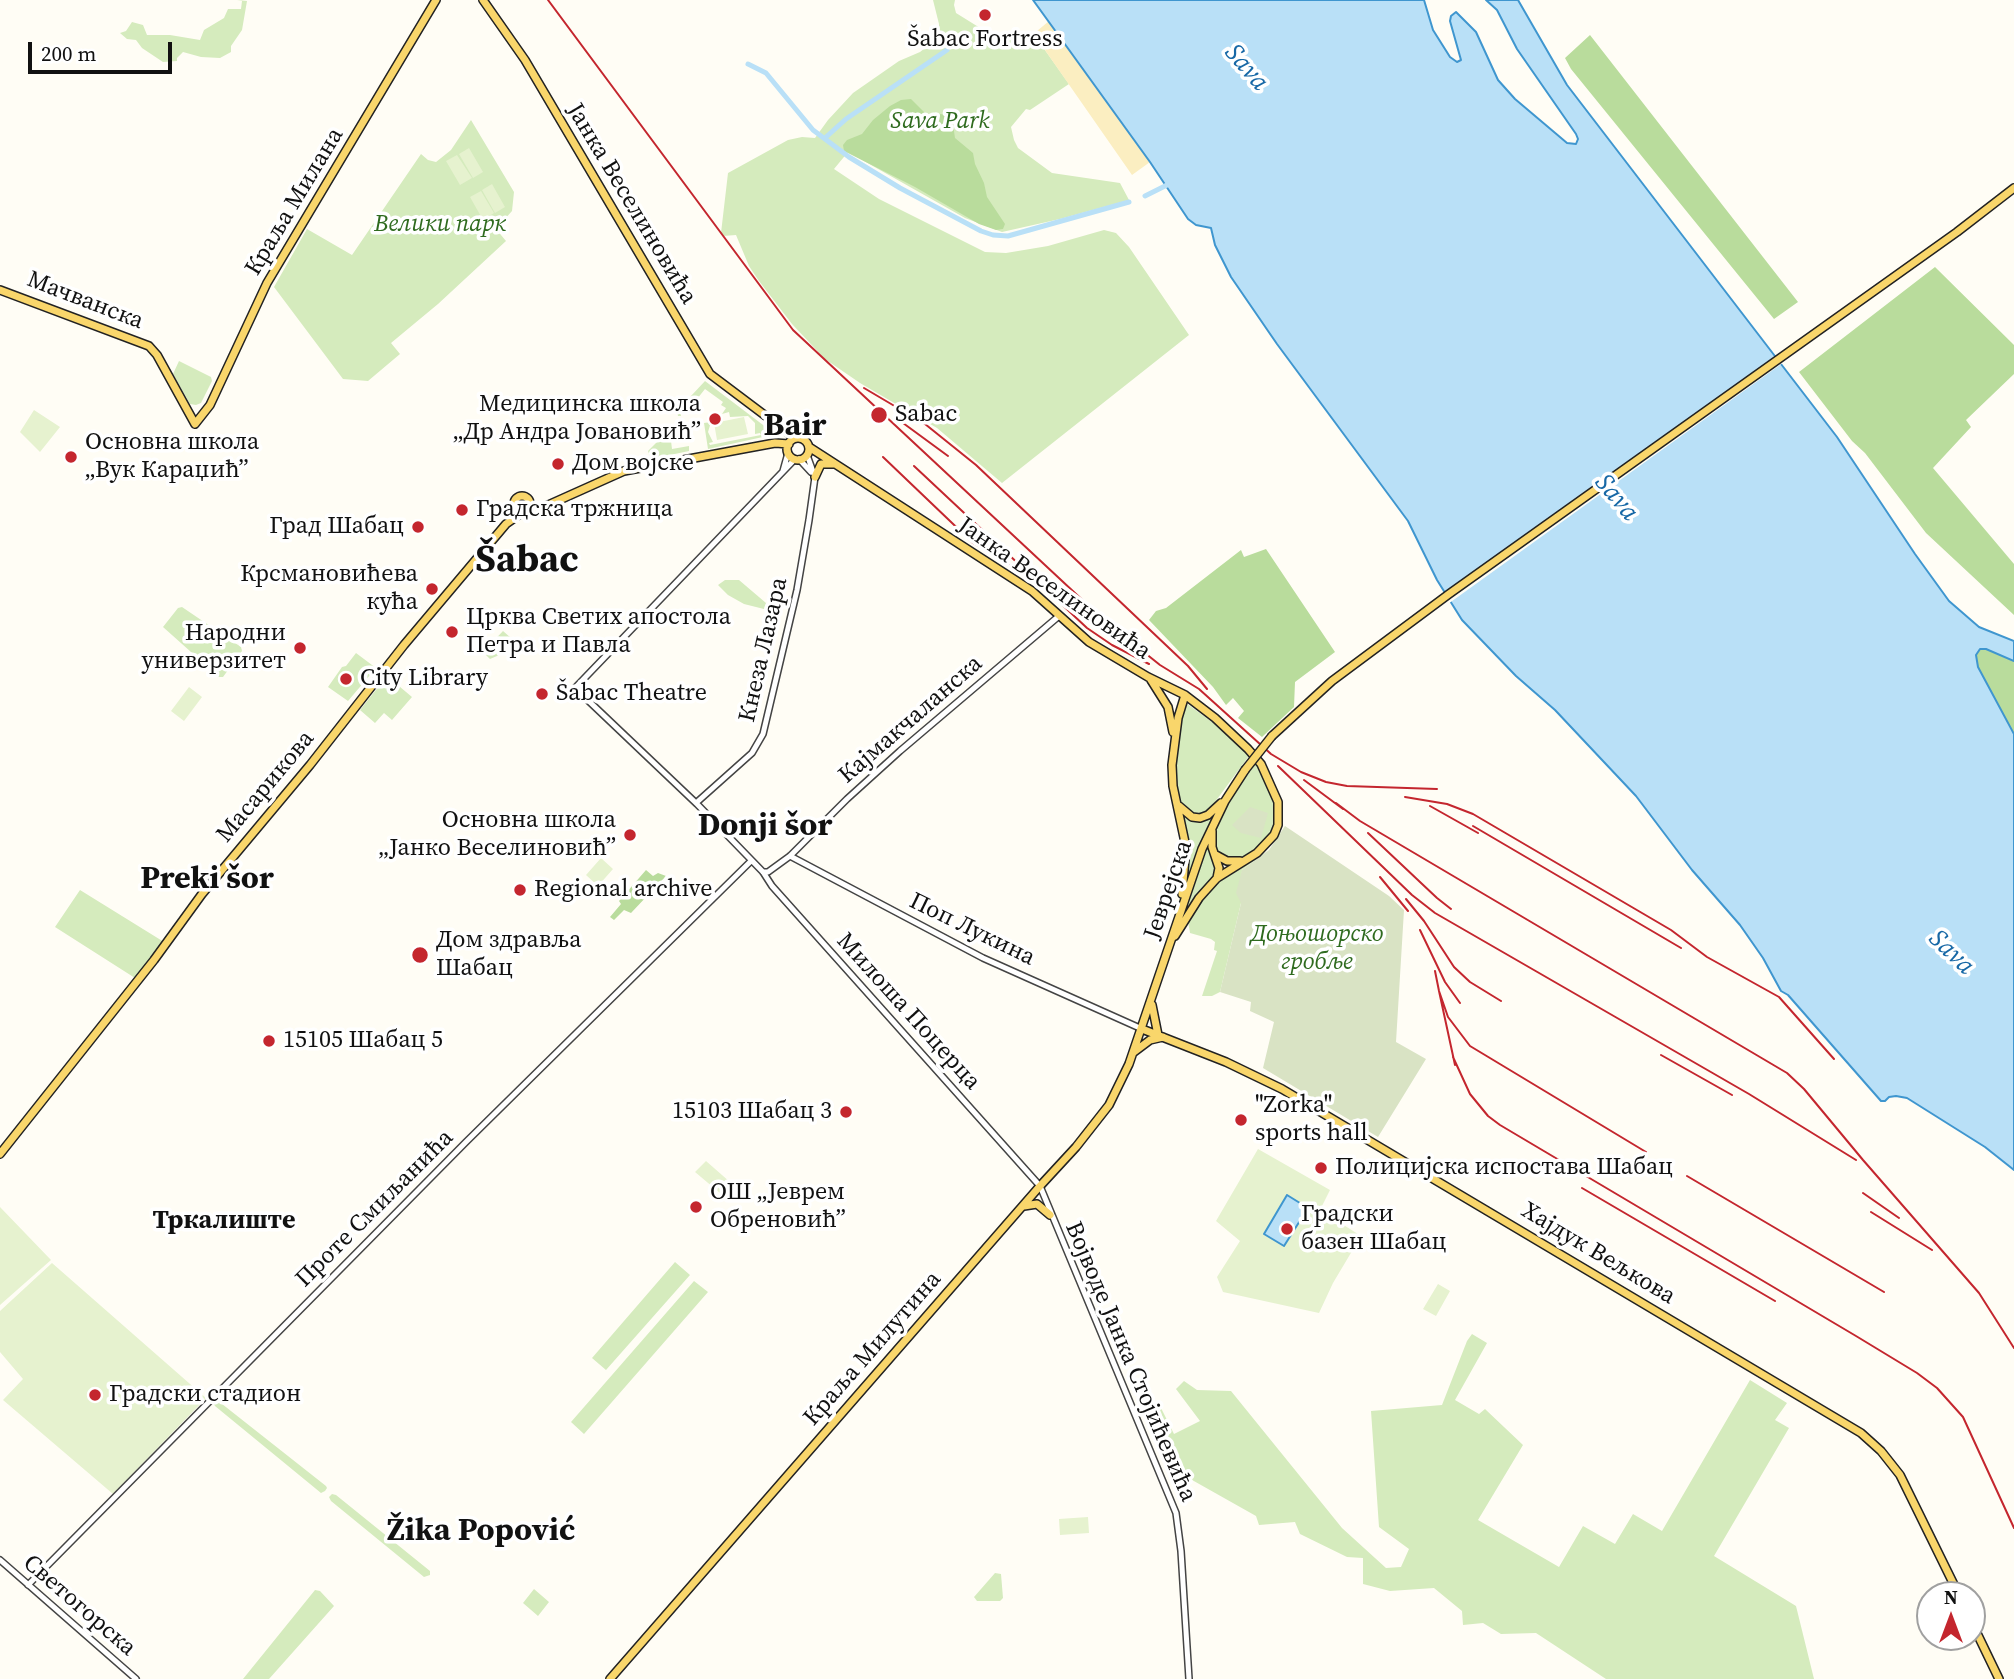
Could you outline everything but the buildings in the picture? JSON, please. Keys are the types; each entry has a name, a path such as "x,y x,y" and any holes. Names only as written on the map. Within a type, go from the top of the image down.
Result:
{"main road":[{"name":"Јанка Веселиновића","path":"483,0 525,60 710,374 777,425 790,445"},
{"name":"Краља Милана","path":"195,424 210,405 267,283 436,1"},
{"name":"Јеврејска","path":"1142,1029 1184,900 1213,825 1245,769 1272,736 1324,688 1393,636 1566,509 1965,226 2014,188"},
{"name":"Мачванска","path":"0,290 149,346 195,424"},
{"path":"187,408 195,412 210,405"},
{"path":"771,444 779,436 777,425"},
{"path":"513,506 516,510 534,511 624,471 771,444 790,445 805,440 804,455"},
{"path":"790,445 804,455"},
{"name":"Јанка Веселиновића","path":"804,455 833,463 999,569 1032,592 1089,642 1148,677 1185,695 1215,718 1248,748 1261,764 1276,795 1279,814 1274,835 1268,844 1217,878 1199,898 1172,940"},
{"path":"815,477 821,464 833,463"},
{"path":"506,524 514,500 519,496 538,503 553,502"},
{"path":"506,524 526,511 529,500"},
{"name":"Масарикова","path":"0,1154 154,960 201,896 310,765 404,645 506,524"},
{"path":"1148,677 1168,707 1174,741"},
{"path":"1184,900 1182,891 1186,847 1176,804 1172,765 1174,741 1185,695"},
{"path":"1176,804 1185,813 1200,818 1208,815 1228,795"},
{"path":"1213,825 1212,847 1219,868 1217,878"},
{"path":"1214,854 1227,861 1247,859"},
{"path":"1133,1052 1160,1036 1152,1002"},
{"name":"Хајдук Вељкова","path":"1142,1029 1235,1066 1293,1095 1861,1433 1881,1451 1897,1471 1952,1581"},
{"name":"Краља Милутина","path":"610,1679 1076,1147 1109,1105 1123,1079 1142,1029"},
{"path":"1023,1206 1037,1204 1050,1214"},
{"path":"1985,1651 1998,1679"}],"street":[{"path":"782,474 790,445"},
{"path":"782,474 804,455 815,477"},
{"name":"Милоша Поцерца","path":"782,474 575,688 696,803 763,872 770,884 1040,1186"},
{"name":"Кнеза Лазара","path":"696,803 754,752 763,734 798,586 815,477"},
{"name":"Кајмакчаланска","path":"763,872 790,856 902,748 1059,616"},
{"name":"Поп Лукина","path":"790,856 983,958 1142,1029"},
{"name":"Проте Смиљанића","path":"28,1585 265,1343 751,861"},
{"name":"Војводе Јанка Стојићевића","path":"1040,1186 1175,1513 1181,1551 1189,1679"},
{"name":"Светогорска","path":"0,1560 136,1679"}],"green space":[{"path":"237,0 247,1 242,30 231,46 231,52 220,58 183,52 177,61 163,62 142,48 136,40 127,39 120,33 126,31 132,22 143,25 147,35 170,35 200,40 204,30 224,18 228,9 241,9 242,1"},
{"name":"Sava Park","path":"933,0 955,0 956,13 993,36 1024,34 1040,43 1069,84 1030,110 1026,109 1011,127 1018,148 1052,173 1120,183 1129,200 1002,232 965,218 848,152 834,169 879,199 985,252 1006,253 1048,246 1104,230 1116,233 1129,247 1189,335 1002,483 937,428 825,359 792,324 759,281 749,266 736,235 723,236 721,233 728,173 788,140 815,138 853,93 934,41 939,34 939,24"},
{"path":"1590,35 1798,302 1774,319 1571,69 1565,58"},
{"name":"Sava Park","path":"911,99 929,117 941,114 952,118 955,138 973,153 987,197 1005,224 1003,229 996,230 979,224 915,187 844,151 843,145 847,140 862,134 873,120 890,106 901,100"},
{"name":"Велики парк","path":"471,120 514,192 512,211 496,229 506,241 391,343 400,354 368,381 343,379 274,287 307,229 352,255 421,154 436,162 451,150"},
{"path":"469,148 483,172 473,178 459,154"},
{"path":"457,155 472,178 460,185 446,161"},
{"path":"492,184 505,207 495,213 482,190"},
{"path":"481,191 494,213 483,220 470,197"},
{"path":"1935,267 2014,345 2014,374 1966,420 1971,427 1933,468 2014,564 2014,615 1926,533 1799,372"},
{"path":"179,361 211,377 212,381 201,403 190,404 173,374"},
{"path":"705,381 771,431 772,435 708,449 704,423 711,422 708,432 713,442 709,443 710,445 761,435 755,434 755,423 748,416 730,417 729,412 722,414 726,408 721,405 723,402 705,389 697,399 702,403 699,407 680,410 681,416 678,416 677,411"},
{"path":"34,410 60,427 40,452 20,432"},
{"path":"744,417 748,434 717,440 714,423"},
{"path":"675,424 676,432 670,433 672,449 689,446 689,451 651,459 648,451"},
{"path":"1266,549 1335,652 1295,682 1294,707 1262,737 1238,718 1244,711 1233,698 1226,705 1213,687 1149,620 1156,611 1166,608 1241,550 1244,557"},
{"path":"725,580 739,580 766,603 764,609 744,604 728,595 718,585"},
{"path":"182,607 241,647 242,651 223,677 219,677 163,627 178,608"},
{"path":"503,631 511,638 510,643 490,659 483,652"},
{"path":"1980,649 2014,661 2014,734 1978,667 1976,655"},
{"path":"356,653 376,668 348,701 328,687"},
{"path":"387,676 412,697 392,720 384,713 375,723 360,710"},
{"path":"189,687 202,697 184,721 171,711"},
{"path":"1186,703 1231,736 1249,756 1209,810 1199,815 1194,815 1181,805 1177,789 1176,757"},
{"path":"1256,762 1272,795 1276,820 1272,834 1263,845 1248,855 1230,860 1217,852 1214,842 1215,828 1233,795"},
{"path":"1250,807 1268,813 1261,838 1241,833 1232,825"},
{"path":"1217,812 1188,877 1182,814 1193,820"},
{"name":"Доњошорско гробље","path":"1285,826 1389,896 1404,910 1396,1042 1426,1059 1378,1137 1263,1068 1274,1022 1250,1011 1251,1002 1220,992 1241,903 1236,893 1242,870 1269,850"},
{"path":"1208,846 1215,861 1216,875 1180,923"},
{"path":"1269,850 1242,870 1241,903 1220,992 1212,996 1202,996 1217,951 1214,950 1215,942 1211,939 1190,933 1188,921 1200,901 1217,883"},
{"path":"601,858 613,869 598,886 586,875"},
{"path":"646,870 653,876 658,873 666,876 631,913 624,910 614,920 610,917 621,904 619,901"},
{"path":"80,890 164,942 135,978 55,927"},
{"name":"Градски базен Шабац","path":"1258,1149 1330,1190 1320,1210 1361,1236 1319,1313 1223,1292 1217,1277 1240,1241 1216,1221"},
{"path":"706,1161 730,1182 720,1193 695,1172"},
{"path":"0,1207 51,1260 0,1305"},
{"path":"675,1262 690,1275 606,1370 592,1358"},
{"path":"52,1263 206,1398 113,1494 3,1400 23,1379 0,1352 0,1311"},
{"path":"694,1281 708,1292 584,1434 571,1422"},
{"path":"1438,1284 1450,1291 1436,1316 1423,1309"},
{"path":"1472,1334 1487,1343 1455,1400 1479,1414 1485,1409 1523,1445 1478,1520 1559,1567 1583,1526 1615,1544 1633,1514 1662,1531 1750,1380 1787,1403 1775,1420 1789,1428 1714,1556 1796,1606 1814,1679 1606,1679 1536,1633 1501,1634 1483,1623 1463,1625 1462,1611 1434,1588 1390,1591 1363,1584 1363,1558 1347,1557 1300,1534 1295,1522 1259,1525 1256,1516 1169,1467 1146,1417 1160,1406 1174,1434 1200,1421 1176,1389 1184,1381 1197,1390 1231,1391 1342,1528 1386,1568 1401,1567 1409,1549 1379,1527 1371,1411 1442,1405"},
{"path":"217,1400 326,1486 325,1491 321,1493 215,1406"},
{"path":"332,1494 430,1571 430,1575 424,1577 331,1501 329,1497"},
{"path":"1088,1517 1089,1533 1060,1535 1059,1519"},
{"path":"995,1573 1001,1574 1003,1598 1000,1601 977,1601 974,1597"},
{"path":"534,1589 549,1602 538,1616 523,1603"},
{"path":"315,1590 320,1591 334,1606 269,1679 243,1679"}],"sand":[{"path":"1049,21 1150,162 1132,175 1040,43 1031,36"}],"water":[{"name":"Sava","path":"1033,0 1424,0 1433,30 1450,57 1457,62 1461,60 1450,21 1456,12 1476,32 1498,80 1515,99 1567,143 1576,144 1576,134 1517,49 1497,10 1486,0 1518,0 1567,85 1837,437 1949,601 1979,627 2014,641 2014,661 1986,649 1980,649 1976,655 1978,667 2014,734 2014,1170 1985,1147 1907,1098 1896,1096 1881,1101 1788,995 1781,991 1763,958 1740,925 1692,870 1636,796 1555,710 1516,676 1462,620 1437,580 1408,521 1277,344 1231,277 1215,245 1211,228 1196,225 1188,219"},
{"path":"1287,1195 1308,1208 1284,1246 1264,1234"}],"pier":[{"path":"1779,356 1784,362 1448,604 1443,596"}],"waterway":[{"path":"825,138 846,119 947,50"},
{"path":"748,64 766,73 813,130 849,157 900,188 981,231 1008,236 1129,202"},
{"path":"1145,196 1171,183"}],"railway":[{"path":"548,0 793,330 1105,621 1160,665 1199,689 1271,754 1301,772 1326,782 1347,786 1437,789"},
{"path":"864,388 925,424 976,465 1188,666 1207,689"},
{"path":"903,423 948,456"},
{"path":"883,457 973,543 1009,564"},
{"path":"914,466 1087,628 1112,645 1149,664"},
{"path":"1278,766 1412,895 1435,913 1749,1094 1856,1160"},
{"path":"1304,780 1343,809"},
{"path":"1405,797 1447,804 1473,814 1671,930 1707,957 1779,997 1834,1059"},
{"path":"1336,803 1360,821 1787,1073 1804,1089 1979,1293 2014,1348"},
{"path":"1430,806 1478,833"},
{"path":"1473,826 1681,948"},
{"path":"1368,833 1451,909"},
{"path":"1380,877 1408,911"},
{"path":"1406,899 1454,967 1470,982 1501,1001"},
{"path":"1420,930 1445,982 1460,1003"},
{"path":"1435,971 1448,1017 1470,1046 1646,1152"},
{"path":"1439,991 1455,1065"},
{"path":"1661,1055 1732,1095"},
{"path":"1453,1057 1470,1094 1488,1116 1500,1125 1856,1336 1937,1388 1963,1417 2014,1528"},
{"path":"1687,1176 1884,1292"},
{"path":"1582,1188 1775,1301"},
{"path":"1863,1193 1899,1218"},
{"path":"1871,1212 1932,1250"}],"place":[{"name":"Šabac Fortress","path":"985,15"},
{"name":"Sabac","path":"879,415"},
{"name":"Медицинска школа „Др Андра Јовановић”","path":"715,419"},
{"name":"Основна школа „Вук Караџић”","path":"71,457"},
{"name":"Дом војске","path":"558,464"},
{"name":"Градска тржница","path":"462,510"},
{"name":"Град Шабац","path":"418,527"},
{"name":"Крсмановићева кућа","path":"432,589"},
{"name":"Црква Светих апостола Петра и Павла","path":"452,632"},
{"name":"Народни универзитет","path":"300,648"},
{"name":"City Library","path":"346,679"},
{"name":"Šabac Theatre","path":"542,694"},
{"name":"Основна школа „Јанко Веселиновић”","path":"630,835"},
{"name":"Regional archive","path":"520,890"},
{"name":"Дом здравља Шабац","path":"420,955"},
{"name":"15105 Шабац 5","path":"269,1041"},
{"name":"15103 Шабац 3","path":"846,1112"},
{"name":"\"Zorka\" sports hall","path":"1241,1120"},
{"name":"Полицијска испостава Шабац","path":"1321,1168"},
{"name":"ОШ „Јеврем Обреновић”","path":"696,1207"},
{"name":"Градски базен Шабац","path":"1287,1229"},
{"name":"Градски стадион","path":"95,1395"}],"district":[{"name":"Bair","path":"795,427"},
{"name":"Šabac","path":"527,561"},
{"name":"Donji šor","path":"765,827"},
{"name":"Preki šor","path":"207,880"},
{"name":"Тркалиште","path":"224,1221"},
{"name":"Žika Popović","path":"481,1532"}]}
